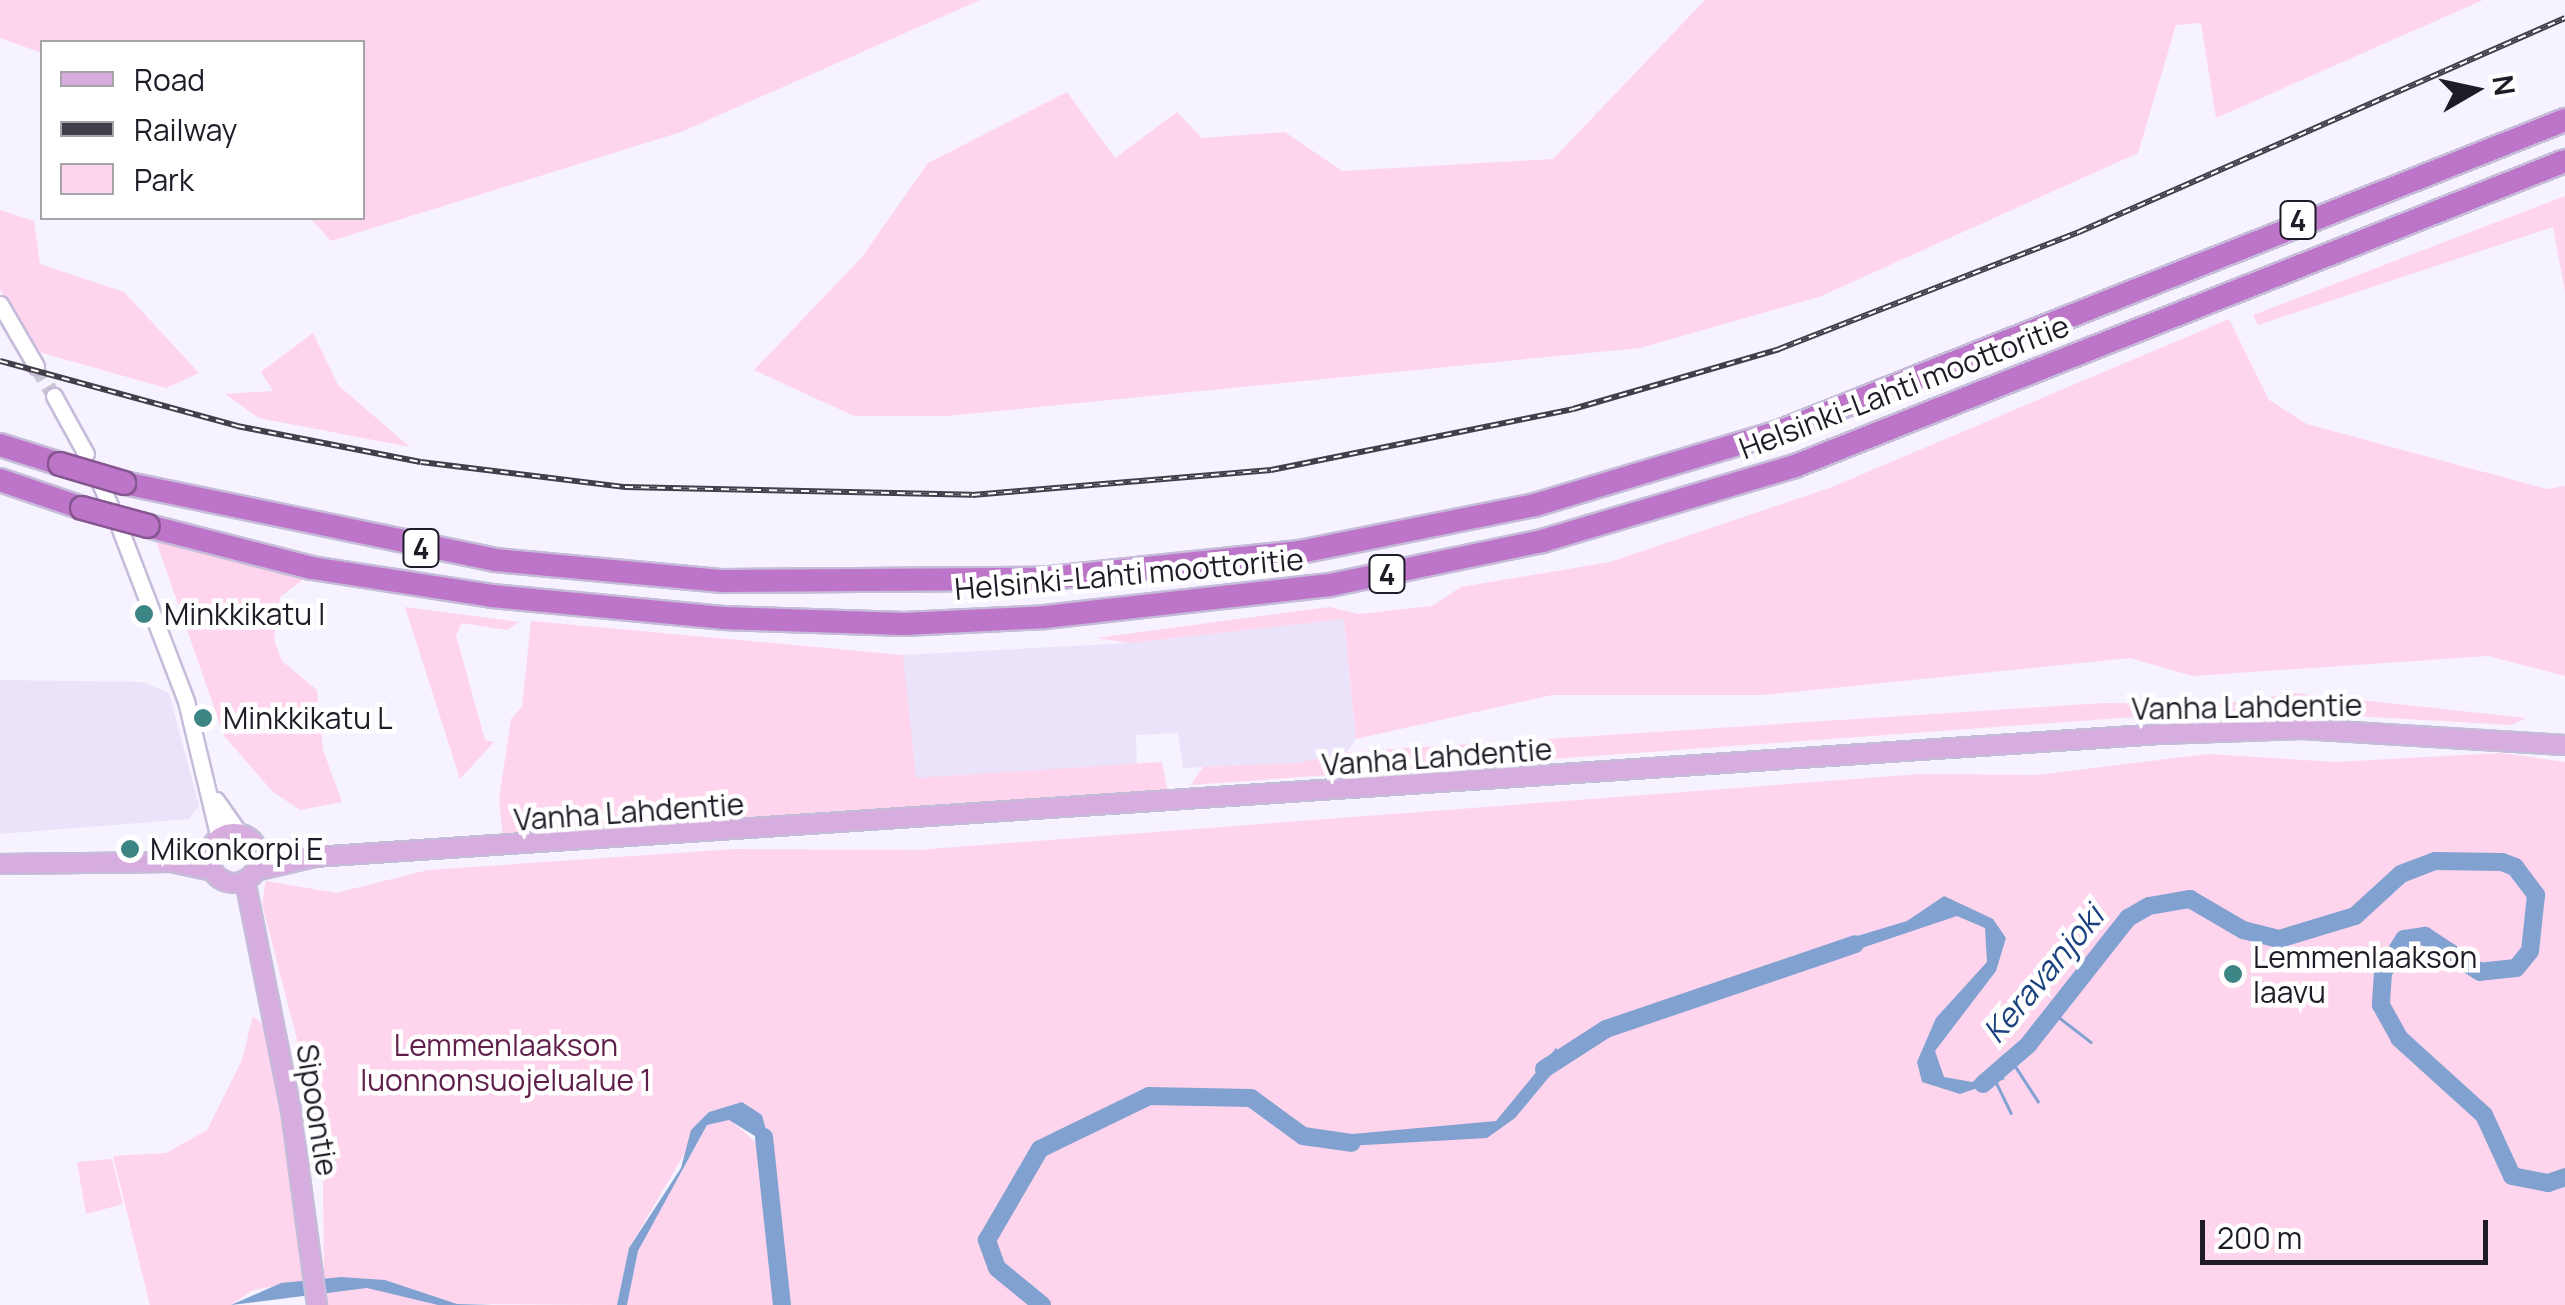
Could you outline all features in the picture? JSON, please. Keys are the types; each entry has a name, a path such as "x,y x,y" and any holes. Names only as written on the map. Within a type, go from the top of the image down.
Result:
{"highway":[{"name":"Helsinki-Lahti moottoritie","path":"0,444 124,483 495,560 723,581 1041,579 1300,552 1535,505 1763,437 2565,120"},
{"name":"Helsinki-Lahti moottoritie","path":"0,480 82,508 312,568 492,596 723,618 904,624 1046,617 1330,585 1542,541 1794,466 2565,160"}],"main road":[{"name":"Vanha Lahdentie","path":"218,875 250,875 314,857 2160,734 2302,729 2565,745"},
{"path":"171,862 240,834 257,848"},
{"path":"0,864 171,862 218,875 215,843"},
{"name":"Vanha Lahdentie","path":"257,848 314,857"},
{"name":"Sipoontie","path":"257,848 250,875 250,927 291,1110 317,1305"},
{"name":"Sipoontie","path":"218,875 250,927"}],"street":[{"path":"0,304 36,366"},
{"path":"54,396 86,454"},
{"path":"99,481 110,506"},
{"path":"120,528 162,628 214,797 215,843"},
{"path":"214,797 240,834"}],"shaded area":[{"path":"1344,619 1356,739 1347,752 1297,763 1183,768 1178,733 1136,735 1137,768 910,780 903,655 1130,643"},
{"path":"0,680 142,682 169,693 199,806 189,819 0,834"}],"green space":[{"path":"0,0 980,0 681,132 331,241 312,220 365,220 365,40 40,40 40,52 0,38"},
{"path":"1705,0 2483,0 2216,118 2201,23 2176,25 2138,153 1819,297 1640,348 946,416 854,416 754,370 862,257 928,163 1067,92 1115,158 1177,112 1202,138 1285,132 1342,171 1553,159"},
{"path":"2565,196 2565,292 2553,227 2258,325 2253,315"},
{"path":"0,210 34,221 40,264 124,292 199,373 166,388 39,352 0,290"},
{"path":"2229,319 2269,400 2307,424 2547,489 2565,486 2565,676 2488,656 2193,676 2130,658 1763,695 1552,695 1356,739 1344,619 1130,643 1096,638 1329,607 1359,614 1432,606 1461,587 1610,562 1832,487"},
{"path":"313,333 338,385 410,447 259,418 225,394 273,391 261,372"},
{"path":"155,538 304,579 280,597 274,640 282,661 317,690 323,750 342,802 300,810 273,792 224,736"},
{"path":"405,607 519,622 507,630 462,623 456,635 485,740 494,742 460,779"},
{"path":"531,621 903,655 916,778 1162,762 1168,793 503,838 499,799 511,719 522,707"},
{"path":"2296,693 2526,718 2511,725 2302,713 2149,716 1191,785 1203,767 1297,763 1347,752 2104,703 2222,704"},
{"name":"Lemmenlaakson luonnonsuojelualue 1","path":"2501,753 2565,762 2565,1305 627,1305 638,1251 707,1125 729,1119 773,1157 762,1115 742,1102 709,1112 629,1248 617,1305 457,1304 385,1280 324,1280 323,1181 308,1082 262,904 266,881 336,893 428,870 736,849 917,850 1921,774 2037,775 2208,754 2336,762"},
{"path":"253,1016 271,1032 308,1281 253,1290 231,1305 150,1305 113,1156 166,1153 207,1130 242,1060"},
{"path":"112,1159 123,1204 86,1214 77,1162"},
{"path":"369,1288 438,1305 328,1305 326,1291"}],"water":[{"path":"1944,896 1993,919 2006,938 1996,971 1935,1051 1944,1077 1972,1082 1996,1069 2005,1079 1960,1094 1922,1082 1917,1062 1936,1018 1987,962 1985,928 1957,916 1838,956 1834,943 1907,921"},
{"path":"1556,1048 1564,1059 1515,1118 1487,1138 1330,1147 1330,1136 1496,1121"},
{"path":"742,1102 762,1115 773,1157 764,1163 755,1136 729,1120 707,1125 638,1251 627,1305 617,1305 629,1248 681,1168 691,1130 709,1112"},
{"path":"341,1277 385,1280 457,1304 492,1305 438,1305 367,1288 231,1305 281,1283"}],"waterway":[{"name":"Keravanjoki","path":"1983,1084 2028,1045 2128,918 2149,906 2190,899 2243,930 2279,939 2355,916 2401,874 2435,861 2502,862 2515,867 2536,895 2530,951 2516,968 2480,972 2425,936 2404,939 2383,973 2381,1005 2399,1038 2484,1115 2512,1176 2548,1183 2565,1177"},
{"name":"Keravanjoki","path":"1544,1069 1606,1029 1855,944"},
{"path":"2052,1012 2091,1042"},
{"path":"2012,1061 2038,1101"},
{"path":"1997,1084 2011,1113"},
{"name":"Keravanjoki","path":"1042,1305 997,1268 987,1240 1040,1149 1149,1096 1251,1098 1303,1136 1352,1143"},
{"name":"Keravanjoki","path":"764,1137 782,1305"}],"tunnel":[{"path":"36,366 54,396"}],"railway":[{"path":"0,361 237,426 421,462 625,487 972,495 1271,470 1573,409 1779,349 2079,232 2565,18"}],"place":[{"name":"Minkkikatu I","path":"144,614"},
{"name":"Minkkikatu L","path":"203,718"},
{"name":"Mikonkorpi E","path":"130,849"},
{"name":"Lemmenlaakson laavu","path":"2233,974"}]}
